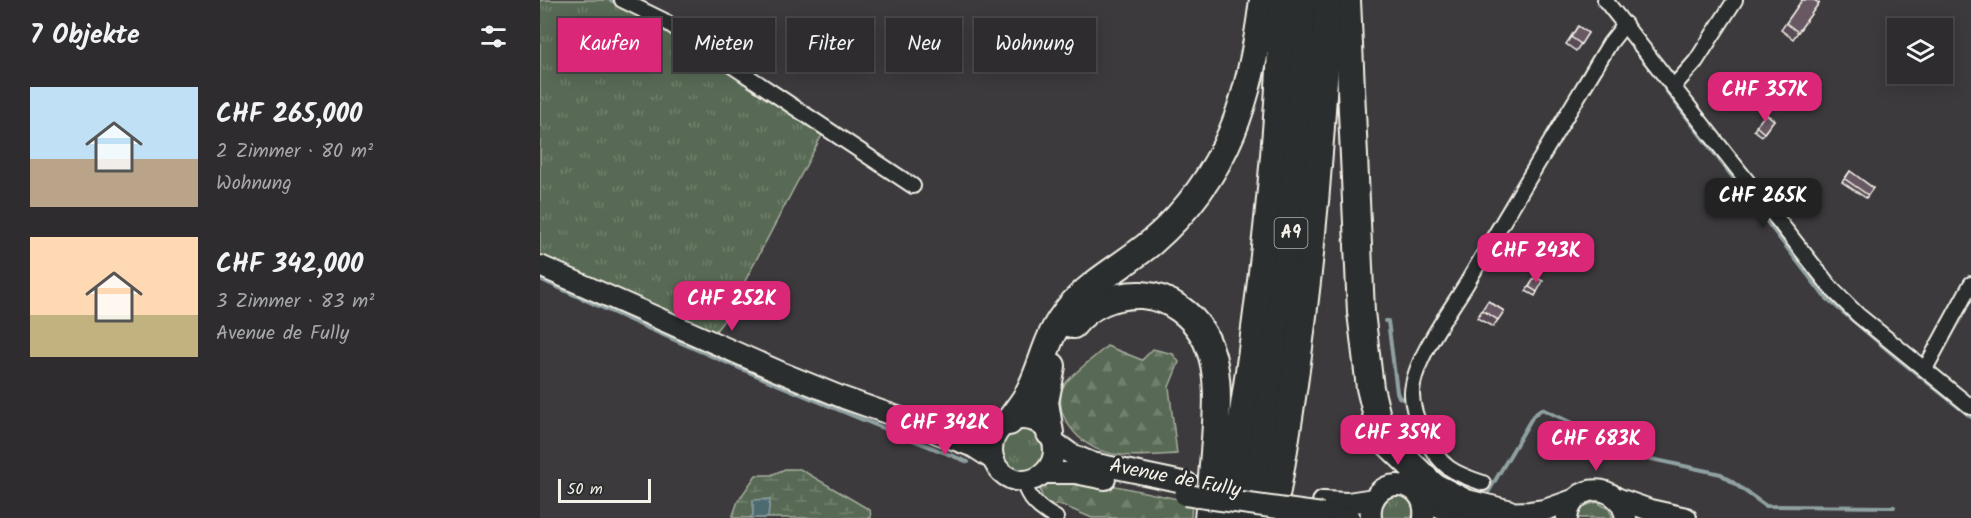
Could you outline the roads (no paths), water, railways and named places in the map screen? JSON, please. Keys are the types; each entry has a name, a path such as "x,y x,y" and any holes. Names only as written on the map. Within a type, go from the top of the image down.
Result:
{"highway":[{"path":"1006,424 1028,396 1052,333 1065,312 1085,292 1142,251 1167,228 1214,168 1245,100 1255,56 1263,0"},
{"path":"1226,518 1254,342 1263,261 1276,125 1283,0"},
{"name":"A9","path":"1251,518 1278,339 1289,246 1301,109 1307,0"},
{"name":"A9","path":"1272,518 1288,418 1311,241 1321,125 1328,0"},
{"path":"1347,0 1361,312 1370,388 1382,437 1390,458 1413,492"},
{"path":"1052,437 1046,402 1050,373 1061,344 1078,319 1099,304 1118,297 1147,296 1174,305 1190,317 1200,329 1207,342 1214,366 1217,411 1208,518"},
{"path":"1382,437 1433,486 1466,503 1507,513"}],"main road":[{"path":"540,266 780,372 974,447 994,460 1003,474 1013,480 1023,482 1035,479 1045,473 1054,458 1052,437 1044,426 1031,420 1022,419 973,429 915,423"},
{"path":"994,460 993,442 997,433 1006,424"},
{"name":"Avenue de Fully","path":"1052,437 1071,454 1092,463 1186,489"},
{"name":"Avenue de Fully","path":"1045,473 1083,474 1322,508 1350,518"},
{"name":"Avenue de Fully","path":"1322,508 1348,503 1372,508 1386,487 1397,484 1413,492"},
{"path":"1413,492 1456,513 1471,514 1545,510 1576,499 1584,493 1597,490 1650,510 1686,518"},
{"path":"1413,492 1424,508 1424,518"},
{"path":"1616,498 1622,505 1626,518"},
{"path":"1567,518 1569,509 1576,499"}],"street":[{"path":"622,0 663,20 913,186"},
{"path":"1605,0 1832,289 1858,315 1971,407"},
{"path":"1674,87 1696,61 1736,0"},
{"path":"1483,483 1454,472 1440,460 1432,449 1413,406 1412,391 1415,375 1446,317 1610,43 1625,24"},
{"path":"1925,369 1971,284"},
{"path":"1023,482 1032,500 1056,518"}],"water":[{"path":"770,499 768,518 750,518 753,515 753,500"}],"waterway":[{"path":"611,0 619,4"},
{"path":"1599,4 1612,20"},
{"path":"1632,46 1651,70"},
{"path":"1665,89 1824,296 1971,417"},
{"path":"540,279 753,374 968,462"},
{"path":"1385,321 1388,321 1397,392 1399,397 1406,401 1407,406"},
{"path":"1423,446 1428,456 1450,477 1489,491 1533,416 1542,409 1647,458 1721,474 1766,506 1894,507"}]}
